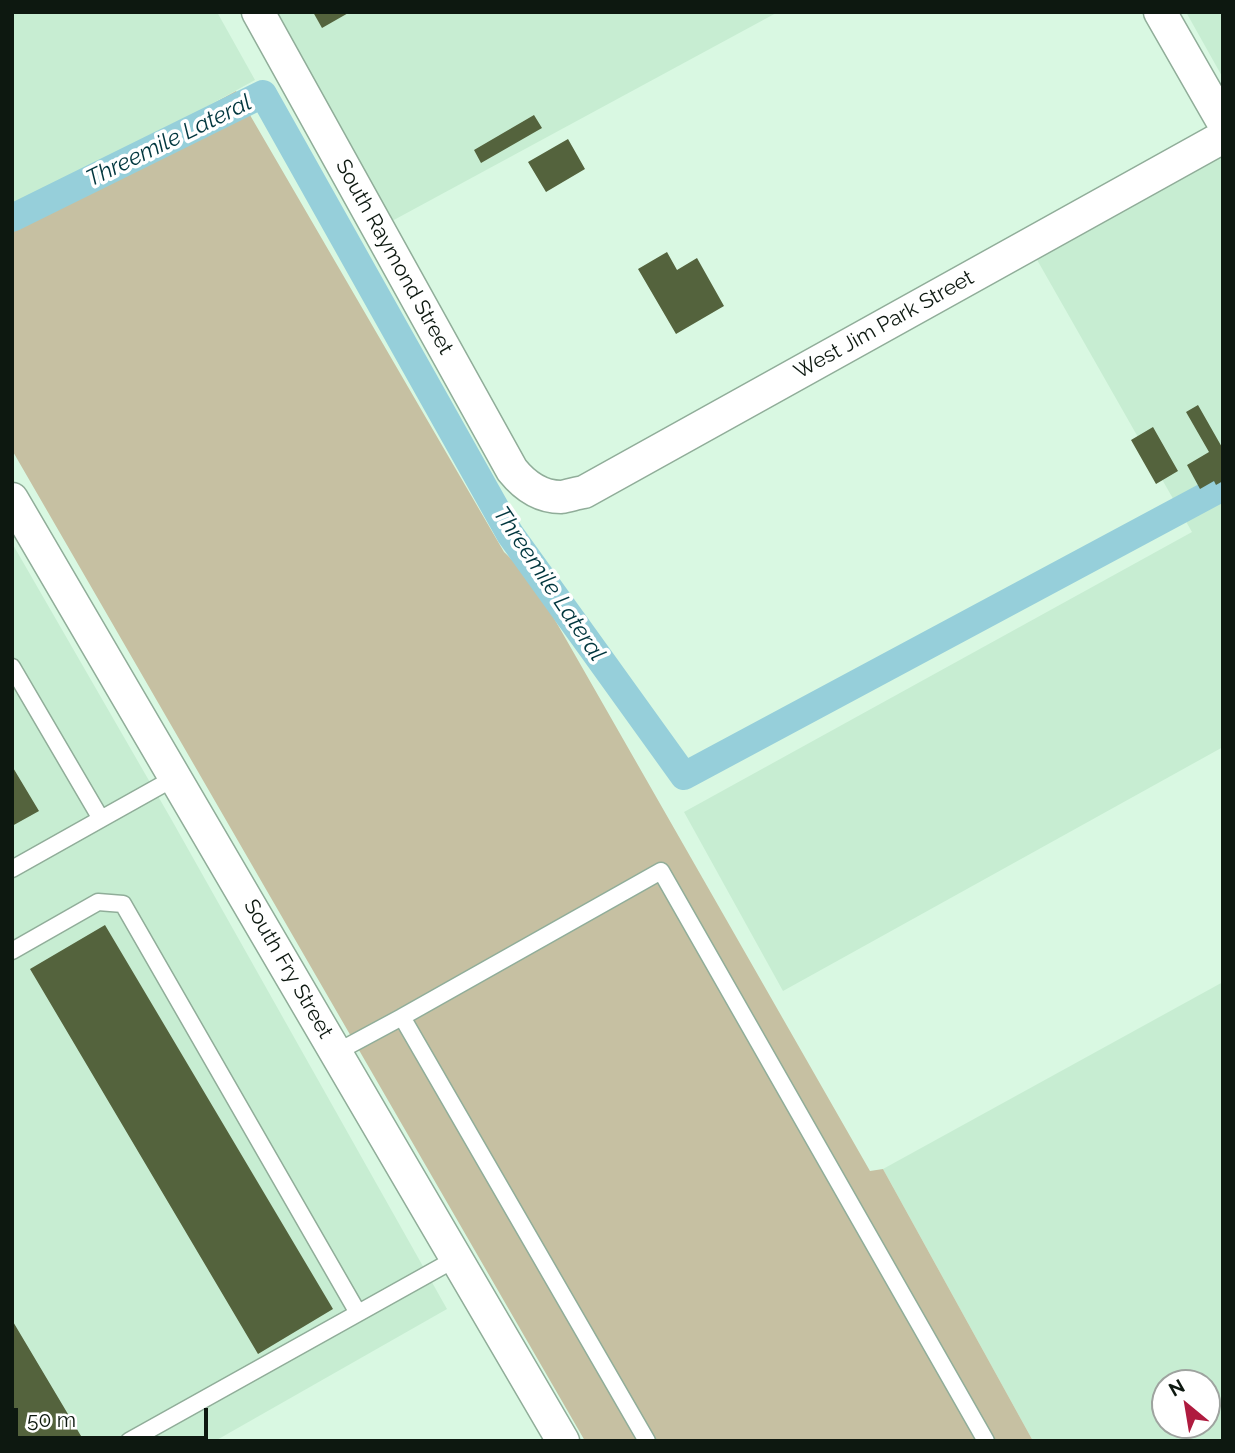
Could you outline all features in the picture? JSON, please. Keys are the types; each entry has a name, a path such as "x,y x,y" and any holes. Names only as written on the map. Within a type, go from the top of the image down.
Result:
{"street":[{"name":"South Raymond Street","path":"258,12 512,470 523,483 540,493"},
{"path":"1160,12 1223,122"},
{"name":"West Jim Park Street","path":"540,493 561,497 584,492 1223,137"},
{"name":"South Fry Street","path":"12,499 563,1441"}],"lane":[{"path":"12,667 101,819"},
{"path":"12,869 176,777"},
{"path":"337,1052 660,871 986,1441"},
{"path":"12,951 98,902 124,904 358,1313"},
{"path":"402,1017 647,1441"},
{"path":"129,1441 457,1258"}],"shaded area":[{"path":"12,12 217,12 255,80 12,214"},
{"path":"277,12 778,12 392,221"},
{"path":"1186,12 1223,12 1223,78"},
{"path":"236,91 504,552 531,578 870,1171 883,1169 1033,1441 585,1441 12,450 12,214"},
{"path":"1223,149 1223,747 783,991 684,812 1192,532 1036,258"},
{"path":"12,543 447,1309 215,1441 12,1441"},
{"path":"1223,982 1223,1441 1033,1441 883,1169"}],"building":[{"path":"313,12 350,12 322,28"},
{"path":"534,115 542,128 481,163 474,150"},
{"path":"568,139 585,169 546,192 528,162"},
{"path":"667,252 677,270 697,258 724,306 676,334 638,269"},
{"path":"1198,405 1223,449 1223,481 1216,485 1214,481 1200,489 1187,465 1209,452 1186,412"},
{"path":"1153,427 1178,471 1156,484 1131,440"},
{"path":"12,766 39,811 12,826"},
{"path":"105,925 333,1309 258,1354 30,969"},
{"path":"12,1320 84,1441 12,1441"}],"waterway":[{"name":"Threemile Lateral","path":"12,218 263,94 510,534 684,776 1223,487"}]}
